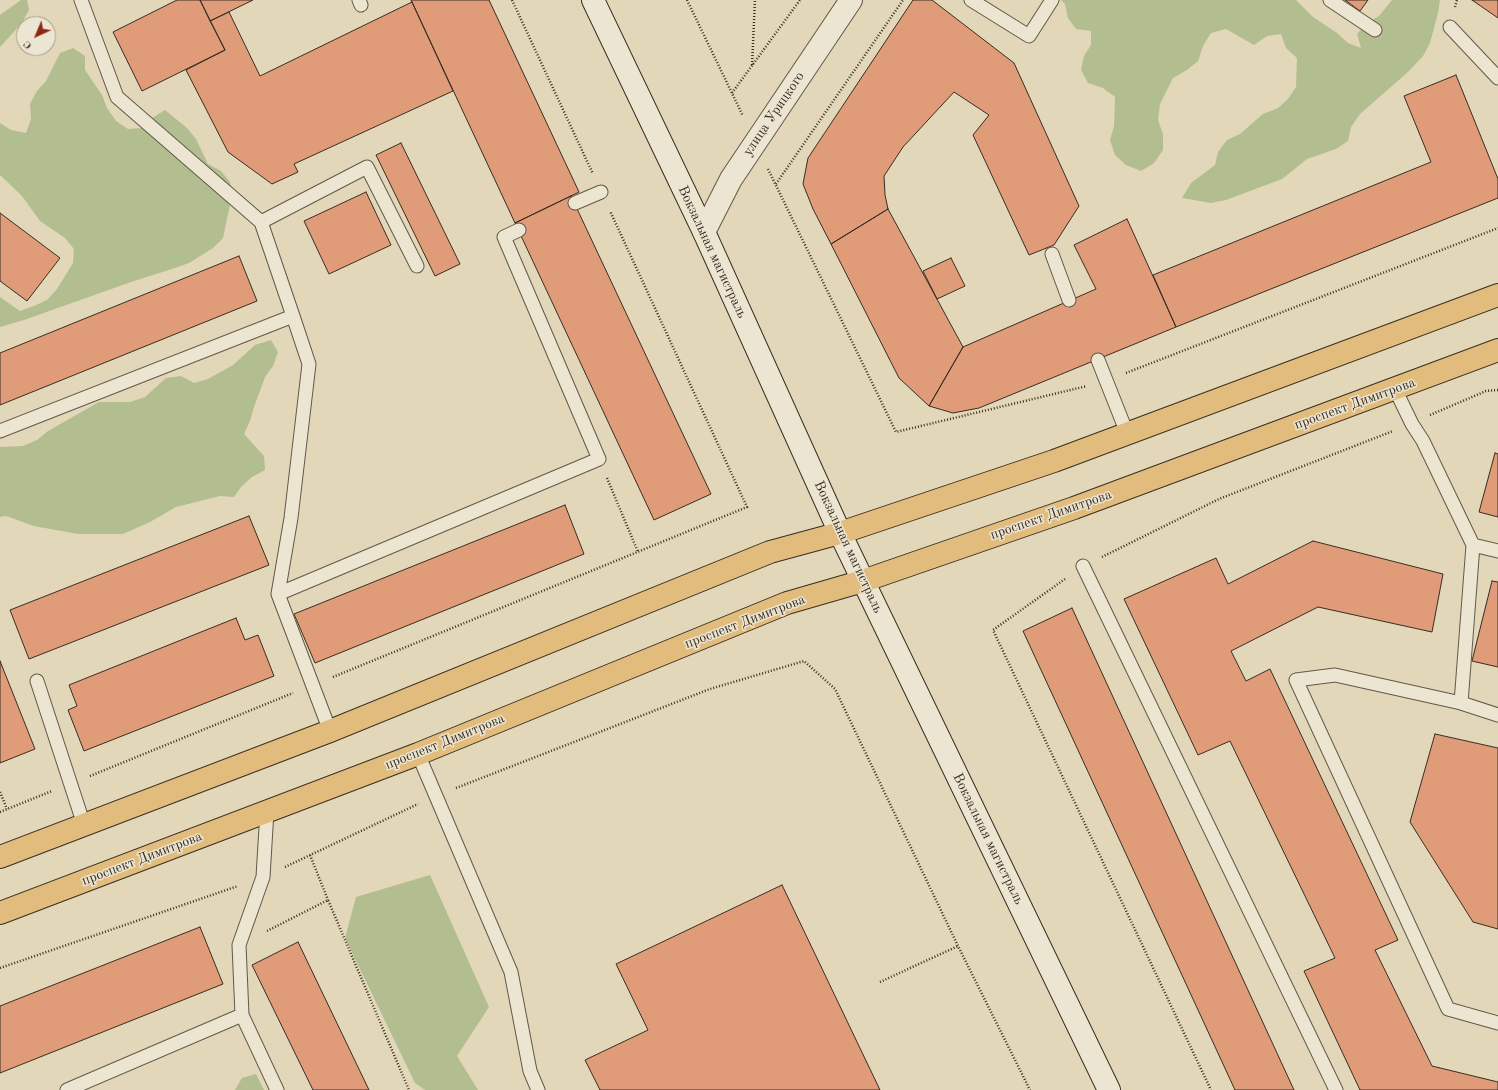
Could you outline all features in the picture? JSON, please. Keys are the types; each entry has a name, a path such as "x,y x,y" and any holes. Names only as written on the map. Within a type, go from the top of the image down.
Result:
{"main road":[{"name":"Вокзальная магистраль","path":"593,0 704,232 840,533 1109,1090"},
{"name":"улица Урицкого","path":"704,232 731,179 755,141 851,0"},
{"path":"0,857 330,731 770,552 840,533 1054,461 1498,295"},
{"name":"проспект Димитрова","path":"0,913 418,754 787,603 863,581 1074,508 1498,350"}],"lane":[{"path":"81,0 117,97 261,222 309,364 291,518 278,594 330,731"},
{"path":"971,0 1029,36 1052,0"},
{"path":"1330,0 1375,30"},
{"path":"1450,27 1498,78"},
{"path":"261,222 367,167 417,266"},
{"path":"575,204 601,192"},
{"path":"278,594 599,459 504,237 519,230"},
{"path":"1052,254 1069,300"},
{"path":"0,430 293,316"},
{"path":"1098,360 1127,433"},
{"path":"1395,389 1412,424 1423,441 1473,546 1461,703"},
{"path":"1473,546 1498,551"},
{"path":"1083,566 1336,1090"},
{"path":"1498,715 1461,703 1335,675 1296,680 1448,1009 1498,1022"},
{"path":"37,681 84,825"},
{"path":"418,754 511,972 530,1071 538,1090"},
{"path":"267,811 263,877 239,945 242,1015 277,1090"},
{"path":"67,1090 242,1015"}],"path":[{"path":"0,812 313,686 748,507 512,0"},
{"path":"687,0 896,432 1106,381 1498,228"},
{"path":"752,65 755,0"},
{"path":"732,93 800,0"},
{"path":"776,184 903,0"},
{"path":"1212,1090 993,630 1083,566 1219,500 1412,424 1486,391 1498,390"},
{"path":"599,459 638,552"},
{"path":"0,968 263,877 436,796 710,689 804,661 835,689 958,946 1030,1090"},
{"path":"0,792 7,809"},
{"path":"310,855 410,1090"},
{"path":"239,945 328,900"},
{"path":"880,982 958,946"}],"green space":[{"path":"21,0 27,0 29,10 26,16 16,16 16,30 0,47 0,15"},
{"path":"1061,0 1296,0 1313,17 1337,33 1348,43 1361,48 1357,34 1367,23 1379,16 1392,0 1440,0 1430,43 1423,56 1408,72 1360,114 1351,127 1348,141 1336,149 1307,159 1282,179 1226,200 1211,203 1182,198 1191,183 1215,165 1218,152 1227,140 1240,134 1263,114 1278,108 1288,99 1296,87 1297,58 1286,48 1281,34 1267,36 1254,45 1226,29 1211,33 1203,46 1198,61 1187,70 1173,78 1160,104 1158,120 1163,134 1163,150 1154,163 1141,171 1126,165 1115,155 1110,140 1114,126 1115,97 1103,88 1088,83 1081,70 1084,56 1091,45 1091,31 1076,29 1068,18 1065,4"},
{"path":"73,48 85,56 85,70 102,95 107,108 116,121 128,129 142,128 152,118 165,110 187,128 196,139 208,164 221,171 230,182 232,195 223,238 213,248 189,263 0,327 0,297 20,311 47,300 57,289 73,263 74,249 65,238 40,221 22,196 0,175 0,123 11,130 26,133 31,119 30,104 37,91 46,81 60,53"},
{"path":"271,340 278,352 273,366 265,377 244,434 264,456 265,470 252,477 241,487 234,497 220,496 176,507 150,522 123,534 78,534 34,526 6,516 0,517 0,447 23,446 37,440 48,431 99,402 130,402 145,397 166,378 181,376 194,383 208,379 233,365 255,345"},
{"path":"430,875 489,1007 457,1056 478,1090 425,1090 415,1083 345,938 356,897"},
{"path":"256,1074 264,1090 235,1090 242,1078"}],"building":[{"path":"177,0 200,0 225,50 142,91 113,32"},
{"path":"200,0 253,0 210,21"},
{"path":"411,0 489,0 579,192 515,223"},
{"path":"913,0 932,0 1014,63 1079,206 1054,245 1029,255 973,135 989,115 954,92 903,147 884,176 885,195 888,209 831,244 813,209 803,184 808,158"},
{"path":"1345,0 1368,0 1360,11"},
{"path":"1472,0 1498,0 1498,18"},
{"path":"412,2 453,91 294,164 298,172 272,184 228,152 186,70 225,50 210,21 229,12 260,76"},
{"path":"1456,75 1498,179 1498,198 1176,327 1153,275 1431,162 1404,96"},
{"path":"401,143 460,264 435,276 376,155"},
{"path":"366,192 391,245 329,274 304,221"},
{"path":"571,196 711,494 654,520 515,223"},
{"path":"888,209 963,347 929,406 899,378 831,244"},
{"path":"0,213 60,258 27,301 0,281"},
{"path":"1127,219 1176,327 979,408 953,413 929,406 963,347 1096,289 1074,245"},
{"path":"239,256 257,301 0,405 0,353"},
{"path":"951,258 965,286 937,299 923,271"},
{"path":"1495,453 1498,454 1498,517 1479,512"},
{"path":"565,505 584,554 315,663 294,614"},
{"path":"249,516 269,565 29,659 10,610"},
{"path":"1313,541 1443,574 1432,632 1318,607 1231,651 1246,681 1270,669 1398,940 1375,950 1432,1066 1498,1082 1498,1090 1360,1090 1304,971 1335,958 1230,741 1198,755 1124,599 1216,558 1228,584"},
{"path":"1492,581 1498,582 1498,667 1472,661"},
{"path":"1072,608 1294,1090 1235,1090 1023,631"},
{"path":"236,618 245,640 258,635 274,676 84,751 68,710 77,706 69,685"},
{"path":"0,661 35,749 0,763"},
{"path":"1435,734 1498,748 1498,929 1473,922 1410,822"},
{"path":"782,885 880,1090 600,1090 585,1060 648,1030 616,964"},
{"path":"200,927 223,984 0,1073 0,1006"},
{"path":"298,942 369,1090 313,1090 252,965"}]}
